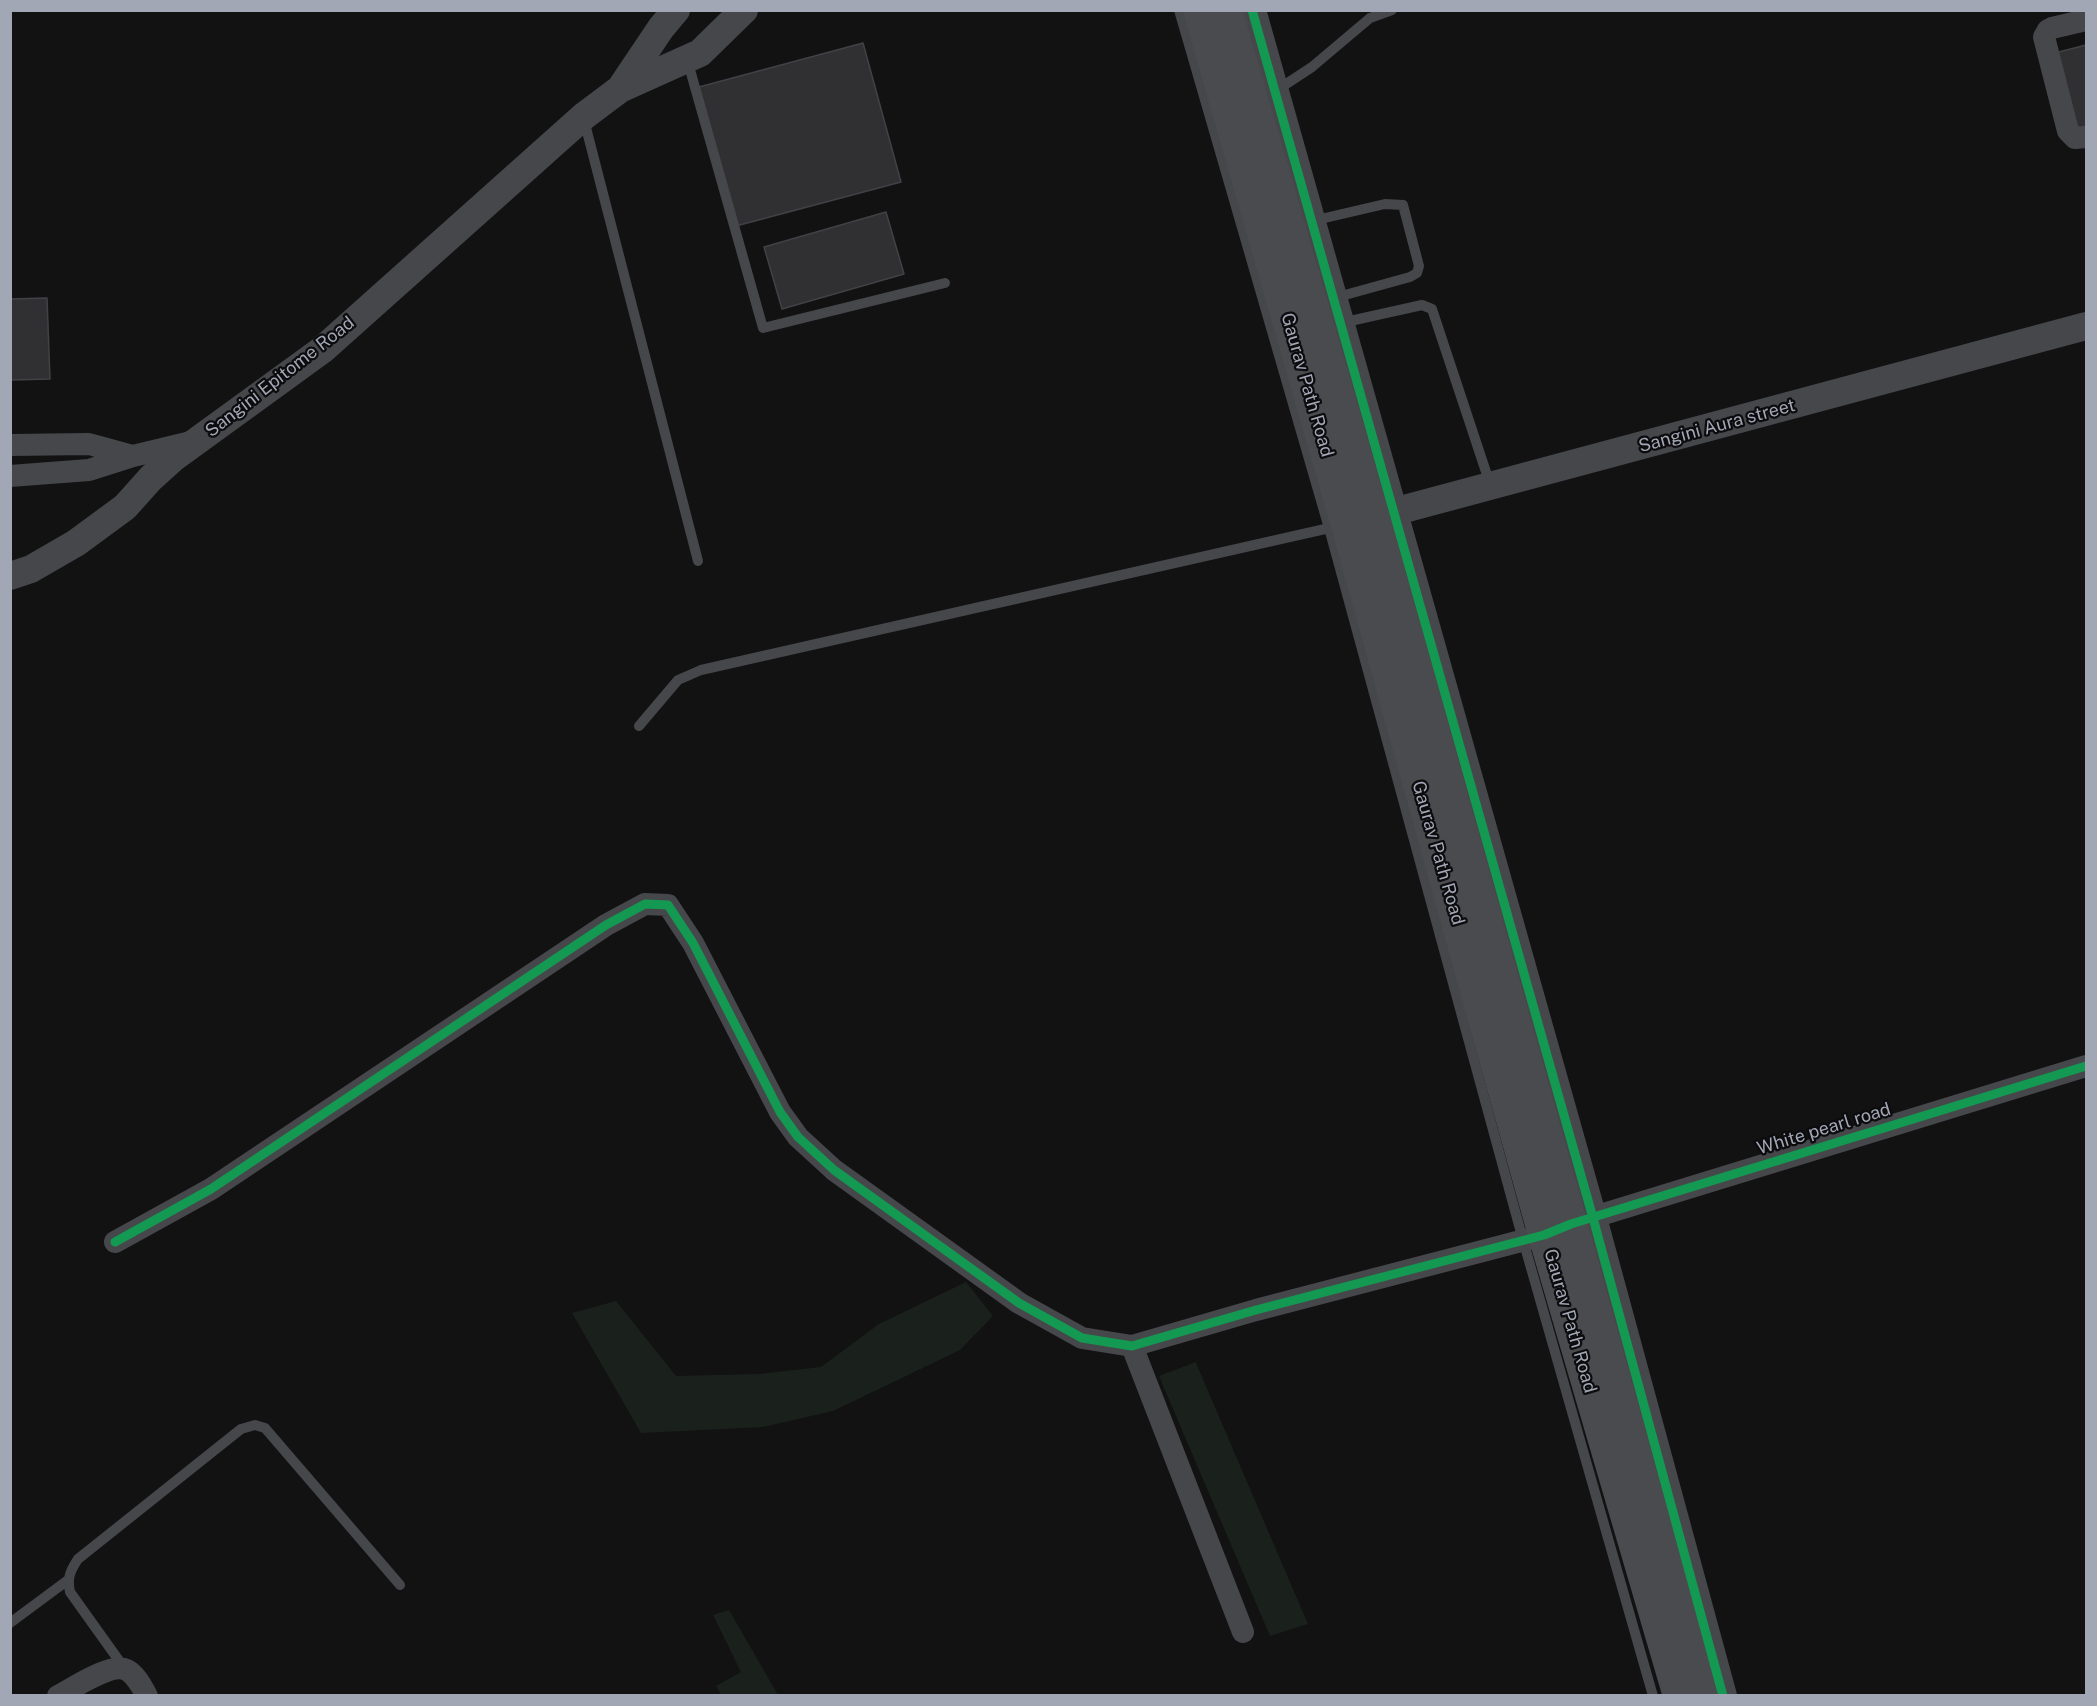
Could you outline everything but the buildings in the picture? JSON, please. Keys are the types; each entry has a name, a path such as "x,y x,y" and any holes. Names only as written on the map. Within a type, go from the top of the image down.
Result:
{"main road":[{"name":"Gaurav Path Road","path":"1198,10 1361,521"},
{"name":"Gaurav Path Road","path":"1226,10 1361,521 1558,1229 1678,1695"},
{"name":"Gaurav Path Road","path":"1558,1229 1703,1695"}],"street":[{"path":"620,88 676,10"},
{"path":"620,88 700,52 744,10"},
{"path":"1252,10 1337,310 1361,521"},
{"path":"2085,143 2068,131 2044,37 2052,28 2086,20"},
{"name":"Sangini Epitome Road","path":"10,576 31,569 76,543 125,507 172,459 322,350 584,116 620,88"},
{"name":"Sangini Aura street","path":"1361,521 2086,326"},
{"path":"10,476 89,470 132,456 196,441"},
{"path":"10,445 89,444 132,456"},
{"path":"116,1242 211,1189 606,925 645,904 668,905 693,943 780,1112 805,1143 834,1170 1019,1303 1082,1338 1132,1346 1243,1632"},
{"name":"White pearl road","path":"1132,1346 1558,1229 2086,1066"},
{"path":"1558,1229 1723,1695"},
{"path":"58,1695 111,1669 126,1669 147,1695"}],"lane":[{"path":"1179,10 1361,521 1558,1229 1653,1695"},
{"path":"1275,92 1312,67 1370,18 1392,10"},
{"path":"687,59 763,328 945,283"},
{"path":"584,116 698,561"},
{"path":"1312,221 1384,204 1403,205 1419,266 1417,273 1337,310"},
{"path":"1337,310 1422,305 1432,309 1490,486"},
{"path":"639,726 678,680 701,670 1361,521"},
{"path":"126,1669 70,1592 68,1580 70,1571 78,1559 241,1429 255,1425 265,1428 400,1585"},
{"path":"10,1623 68,1580"}],"shaded area":[{"path":"966,1282 993,1316 960,1350 833,1411 763,1427 641,1433 572,1313 616,1301 676,1376 759,1374 821,1367 879,1324"},
{"path":"1196,1362 1308,1624 1270,1636 1159,1376"},
{"path":"729,1610 778,1695 721,1695 716,1686 741,1672 713,1615"}],"cycle path":[{"path":"1252,10 1593,1218 1723,1696"},
{"path":"115,1242 211,1189 606,925 645,904 668,905 693,943 780,1112 798,1137 834,1170 1019,1303 1082,1338 1132,1346 1256,1310 1544,1235 1571,1224 2086,1066"}]}
